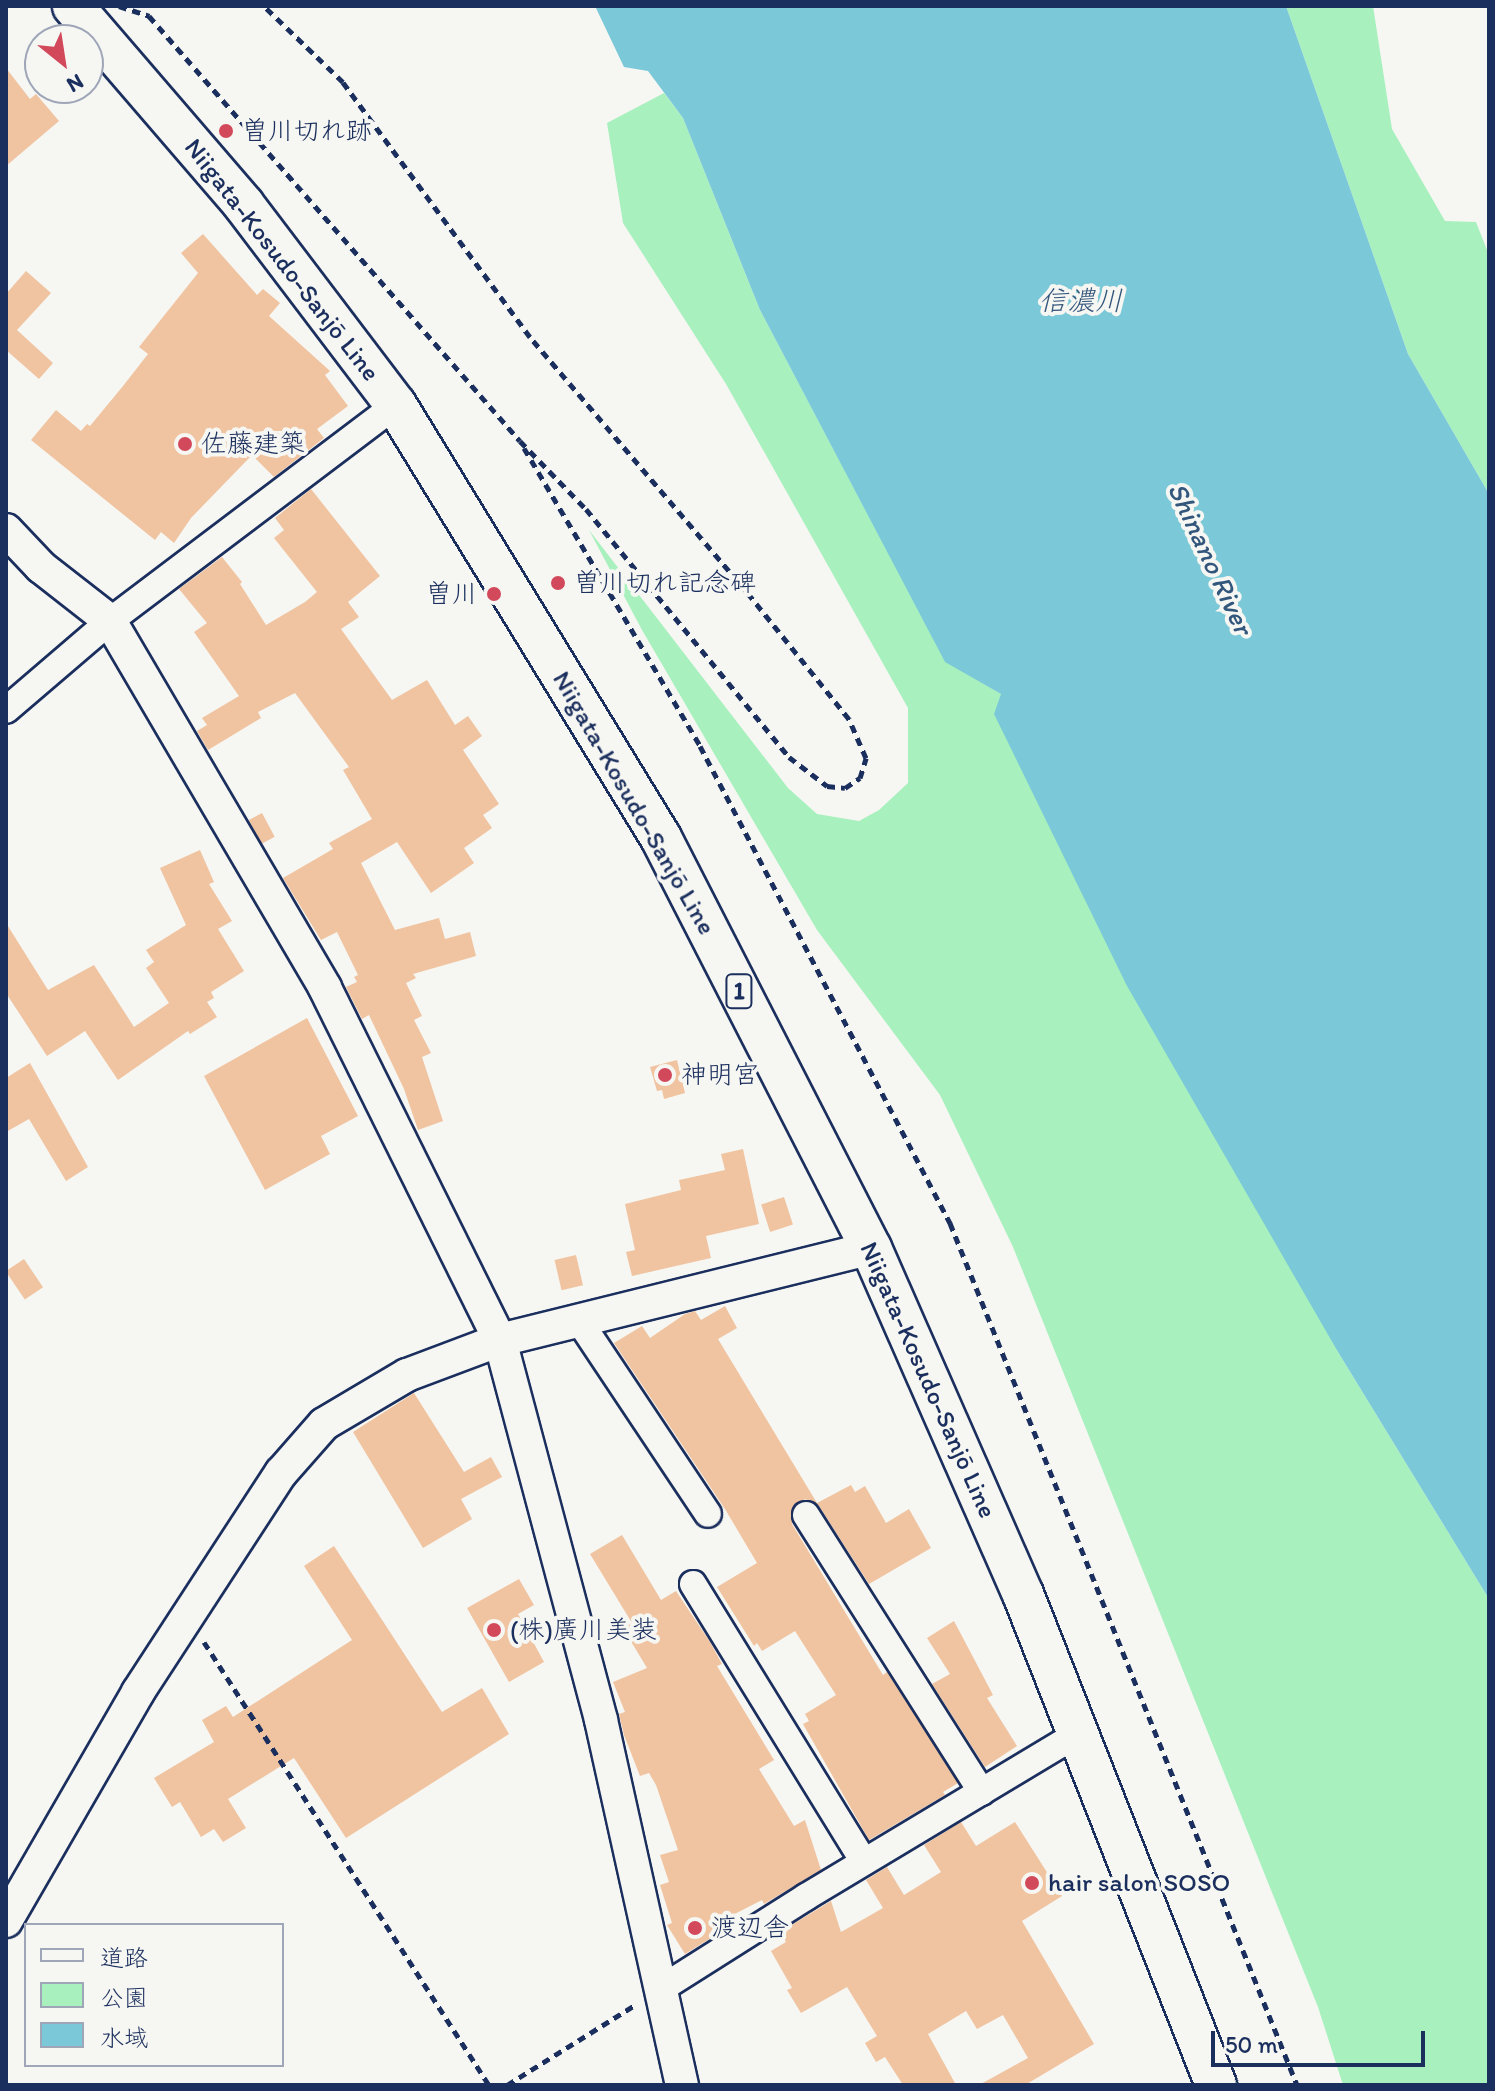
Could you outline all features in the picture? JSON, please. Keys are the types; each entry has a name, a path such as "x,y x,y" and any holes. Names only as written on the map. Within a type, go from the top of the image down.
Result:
{"main road":[{"name":"Niigata-Kosudo-Sanjō Line","path":"73,6 244,205 396,405 661,838 871,1248 1023,1594 1216,2085"}],"street":[{"path":"6,710 110,621 396,405"},
{"path":"6,530 41,567 110,621 325,988 500,1340 601,1720 682,2085"},
{"path":"6,1921 138,1692 281,1473 324,1424 407,1375 500,1340 871,1248"},
{"path":"578,1319 708,1514"},
{"path":"806,1515 982,1792"},
{"path":"693,1584 864,1862"},
{"path":"659,1990 1076,1735"}],"path":[{"path":"119,6 149,16 520,441 586,509 789,757 827,786 845,788 860,778 866,758 849,719 747,592 530,337 343,82 264,6"},
{"path":"520,441 700,746 950,1223 1297,2085"},
{"path":"187,1617 489,2085"},
{"path":"507,2085 659,1990"}],"green space":[{"path":"1286,6 1373,6 1392,129 1445,221 1476,222 1489,255 1489,494 1408,354"},
{"path":"664,93 683,118 760,310 945,661 1001,694 1338,1352 1489,1599 1489,2085 1343,2085 1318,2007 1013,1247 940,1095 817,930 642,630 589,530 788,788 817,814 859,821 879,810 908,783 908,708 726,384 623,223 607,123"}],"water":[{"name":"信濃川","path":"595,6 1286,6 1408,354 1489,494 1489,1599 1338,1352 1127,986 994,714 1001,694 945,662 760,310 683,118 648,71 624,67"}],"building":[{"path":"6,68 24,91 24,104 45,104 59,121 6,166"},
{"path":"203,234 257,295 263,289 280,303 269,316 330,371 325,375 348,406 317,429 324,438 274,477 252,455 191,518 174,543 161,532 155,540 31,440 56,410 81,431 87,424 90,426 148,354 139,347 198,273 181,253"},
{"path":"26,271 51,293 17,330 53,363 39,379 6,350 6,294"},
{"path":"311,489 380,576 348,602 359,617 341,629 392,700 427,680 455,725 468,716 482,736 463,750 499,804 483,815 492,828 464,848 474,863 431,893 397,842 361,863 395,930 439,918 445,939 470,932 476,956 413,974 416,978 406,983 422,1016 414,1020 431,1053 422,1057 443,1121 418,1130 404,1089 369,1015 362,1019 346,987 357,982 354,977 358,975 337,932 321,940 283,878 333,849 329,843 372,819 343,770 349,767 295,693 258,712 261,718 208,750 197,731 207,725 202,718 239,696 194,632 207,623 179,589 222,557 242,582 240,584 266,625 305,602 317,592 274,538 284,530 275,518"},
{"path":"262,813 275,837 261,844 249,820"},
{"path":"200,850 214,882 209,884 232,921 218,929 244,971 211,992 214,998 207,1002 217,1017 190,1034 188,1031 118,1080 85,1031 47,1056 6,993 6,923 48,990 94,965 134,1027 169,1003 146,968 154,962 146,950 186,925 160,868"},
{"path":"307,1018 358,1116 321,1136 330,1154 265,1190 204,1076"},
{"path":"677,1060 685,1093 664,1099 662,1090 657,1091 650,1067"},
{"path":"30,1063 88,1167 66,1181 29,1119 6,1132 6,1078"},
{"path":"743,1149 759,1224 706,1236 711,1258 632,1276 626,1252 635,1250 625,1204 681,1190 679,1180 725,1170 721,1154"},
{"path":"784,1197 793,1225 770,1232 761,1204"},
{"path":"576,1255 583,1285 562,1290 555,1260"},
{"path":"24,1259 43,1287 25,1299 6,1272"},
{"path":"725,1306 737,1328 718,1339 817,1503 851,1485 855,1492 865,1486 886,1523 909,1509 931,1548 869,1584 819,1506 805,1499 792,1508 792,1524 883,1675 887,1672 958,1783 943,1792 945,1795 869,1840 803,1724 809,1721 805,1714 836,1695 795,1631 762,1651 757,1643 754,1646 717,1587 757,1563 725,1509 614,1343 642,1326 650,1338 685,1314 695,1311 701,1320"},
{"path":"414,1393 464,1472 491,1457 502,1477 461,1499 472,1519 423,1548 353,1432"},
{"path":"622,1535 661,1600 676,1591 710,1642 722,1664 717,1666 774,1760 759,1769 794,1826 805,1820 821,1870 764,1904 762,1900 719,1922 724,1930 685,1954 667,1925 672,1923 660,1885 669,1882 660,1855 678,1850 656,1785 649,1773 640,1776 624,1735 619,1714 625,1712 613,1682 647,1668 623,1628 632,1623 590,1554"},
{"path":"334,1546 442,1712 482,1688 509,1734 346,1838 294,1758 228,1799 246,1828 223,1842 214,1829 201,1837 180,1802 172,1807 154,1778 214,1742 202,1720 226,1706 233,1717 352,1640 304,1566"},
{"name":"(株)廣川美装","path":"519,1579 534,1605 518,1614 544,1662 509,1682 467,1608"},
{"path":"954,1621 993,1695 987,1698 1017,1746 985,1767 932,1684 950,1674 927,1638"},
{"path":"961,1822 976,1846 1015,1822 1062,1896 1022,1921 1094,2044 1025,2085 979,2085 1028,2058 1003,2015 977,2029 966,2011 928,2034 956,2085 903,2085 885,2057 876,2062 865,2043 877,2036 847,1987 801,2013 787,1990 792,1988 771,1951 786,1942 780,1932 831,1901 841,1932 883,1908 866,1880 887,1867 904,1895 941,1872 924,1845"}],"place":[{"name":"曽川切れ跡","path":"226,131"},
{"name":"佐藤建築","path":"185,444"},
{"name":"曽川切れ記念碑","path":"558,583"},
{"name":"曽川","path":"494,594"},
{"name":"神明宮","path":"665,1075"},
{"name":"(株)廣川美装","path":"494,1630"},
{"name":"hair salon SOSO","path":"1032,1883"},
{"name":"渡辺舎","path":"695,1928"}],"water label":[{"name":"Shinano River","path":"1211,558"}]}
